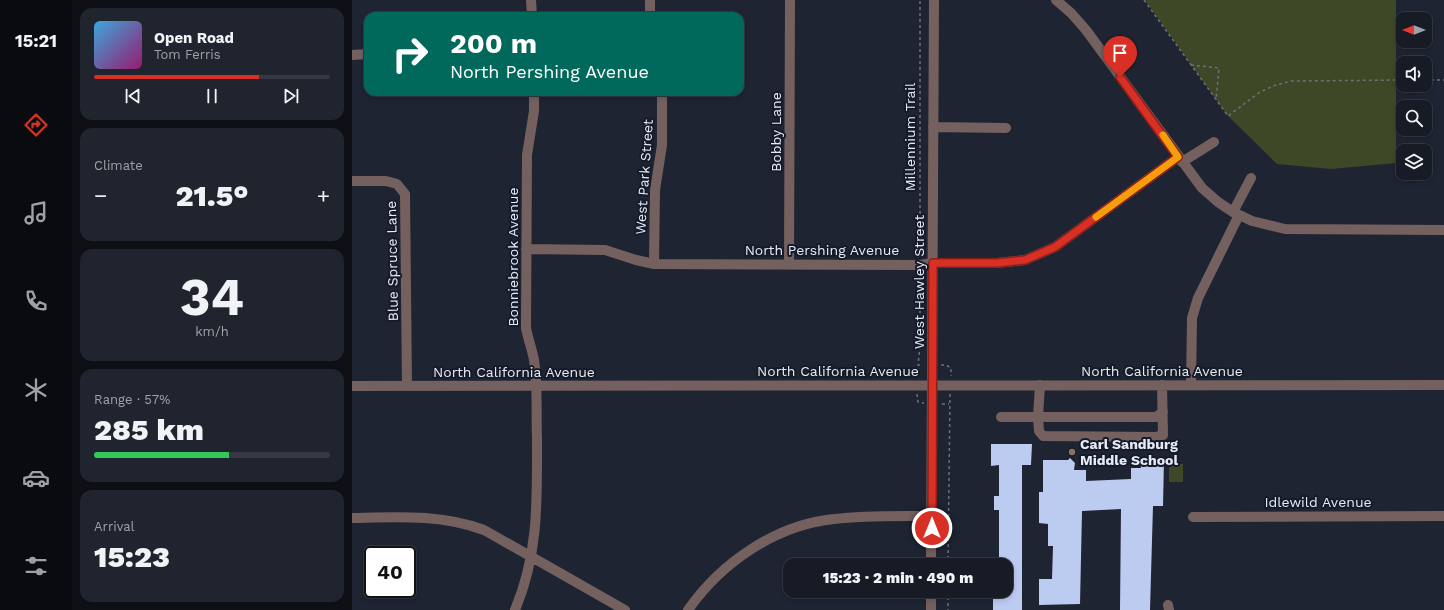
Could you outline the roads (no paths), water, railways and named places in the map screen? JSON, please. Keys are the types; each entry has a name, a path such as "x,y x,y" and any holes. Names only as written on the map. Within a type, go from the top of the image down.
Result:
{"street":[{"path":"532,0 532,12"},
{"path":"650,0 650,12"},
{"name":"Bobby Lane","path":"789,264 790,0"},
{"name":"West Hawley Street","path":"931,558 934,0"},
{"path":"1056,0 1071,13 1086,30 1202,188 1218,202 1236,213 1252,221 1285,229 1444,230"},
{"path":"352,55 364,54"},
{"name":"Bonniebrook Avenue","path":"515,610 527,578 532,556 537,507 536,386 532,350 526,328 528,155 534,96"},
{"name":"West Park Street","path":"654,264 654,190 662,145 662,96"},
{"path":"933,127 1006,128"},
{"name":"North Pershing Avenue","path":"526,248 605,250 654,264 920,265 933,263 996,263 1025,260 1055,247 1180,159 1214,142"},
{"path":"1191,385 1192,318 1198,298 1251,178"},
{"name":"Blue Spruce Lane","path":"352,181 386,181 397,184 405,194 407,386"},
{"name":"North California Avenue","path":"352,386 933,384 1444,385"},
{"path":"1040,385 1038,417 1039,431 1043,436 1155,437 1164,435 1162,385"},
{"path":"1001,417 1156,417 1163,412"},
{"path":"688,610 699,594 722,570 754,548 792,530 833,519 872,516 932,516"},
{"name":"Idlewild Avenue","path":"1193,517 1444,516"},
{"path":"352,518 405,517 448,519 484,530 625,610"},
{"path":"931,598 931,610"}],"place":[{"name":"Carl Sandburg Middle School","path":"1072,452"}]}
